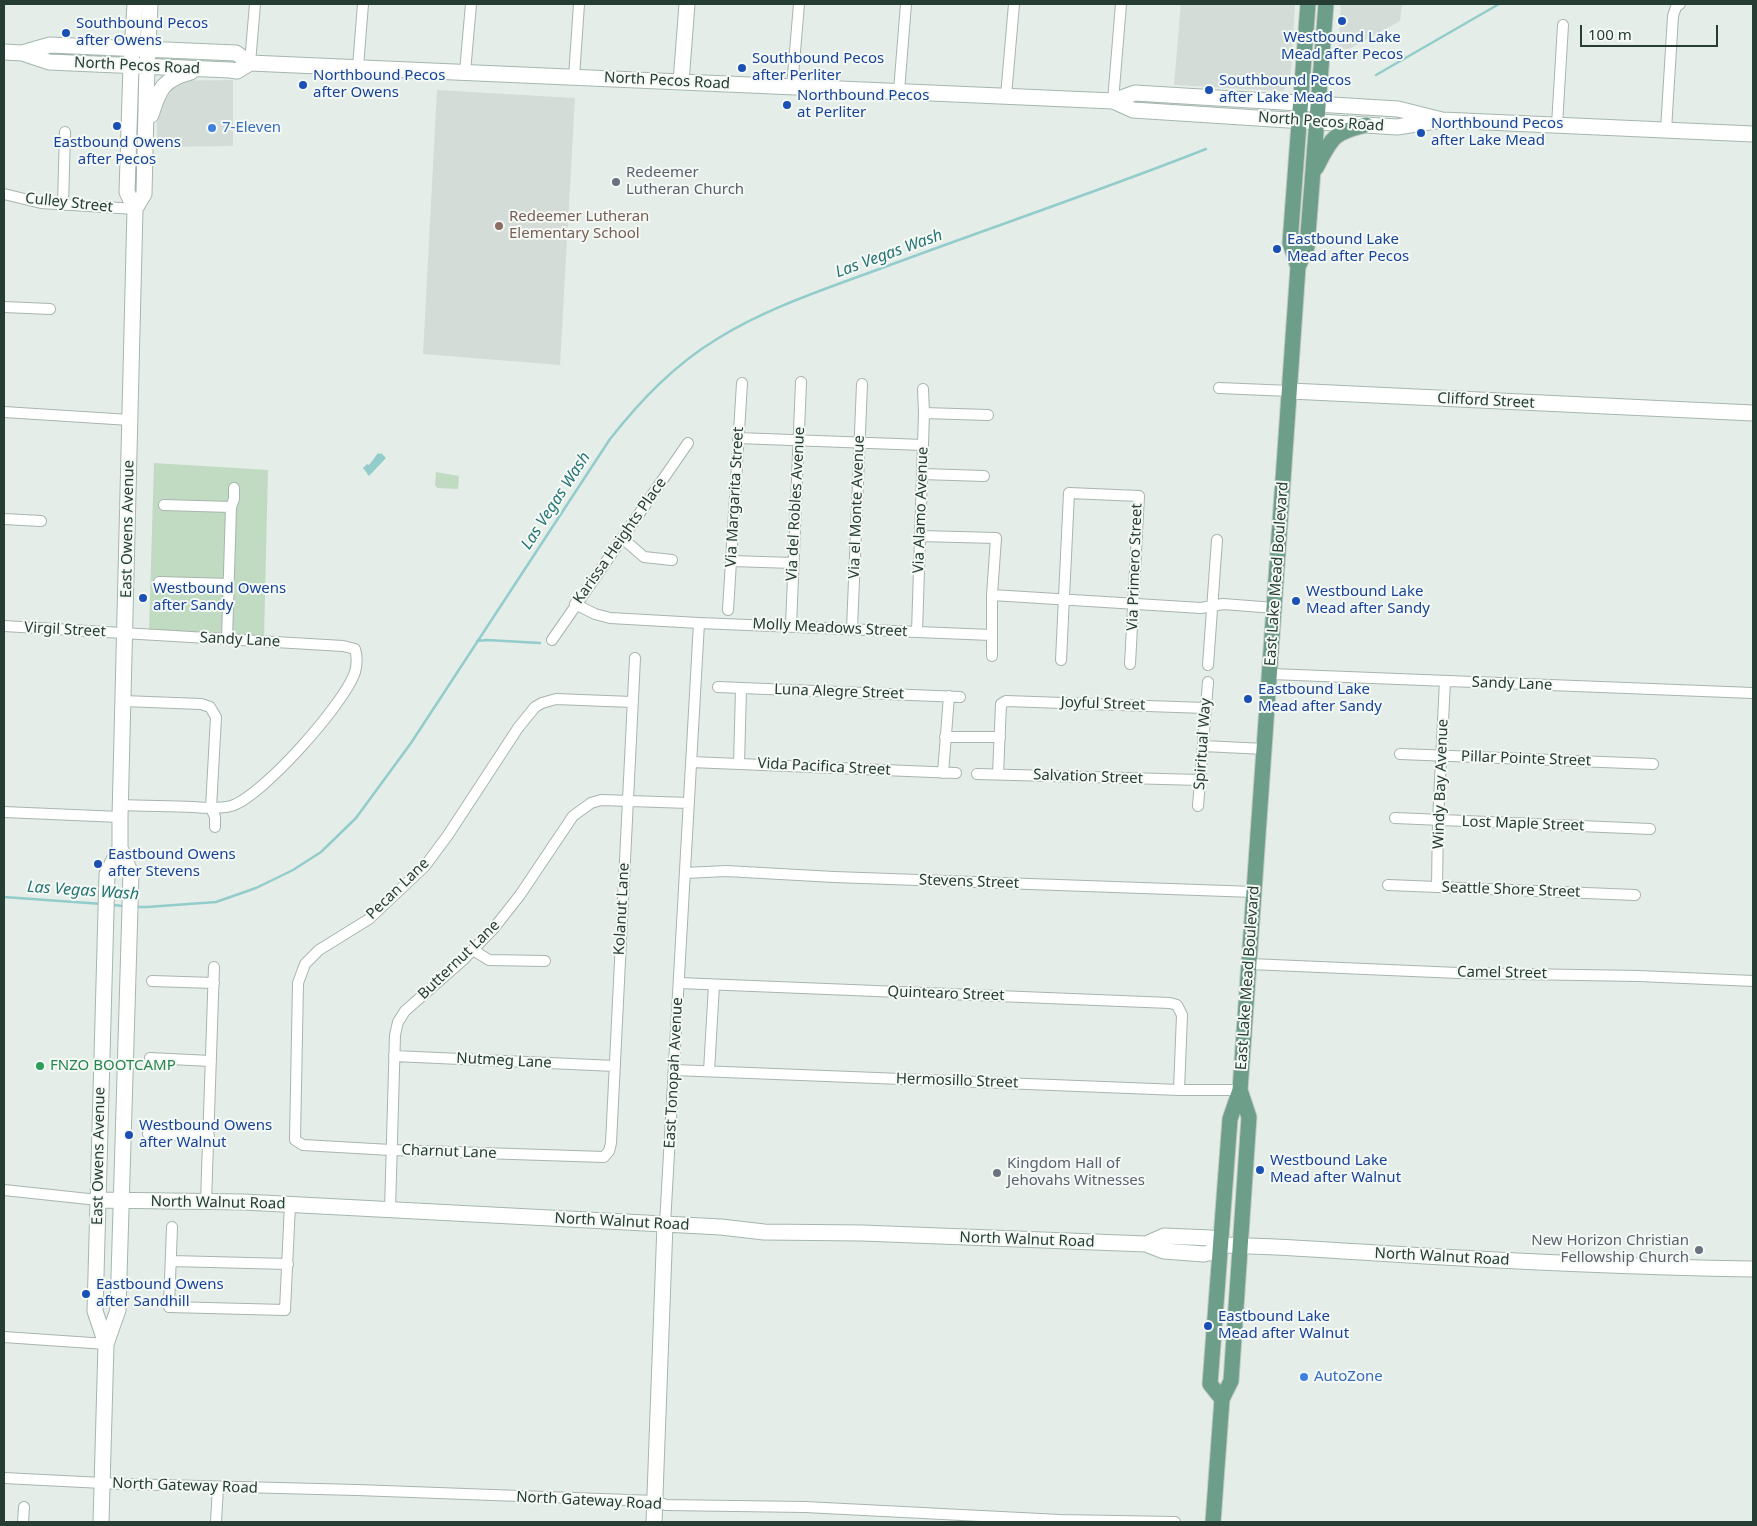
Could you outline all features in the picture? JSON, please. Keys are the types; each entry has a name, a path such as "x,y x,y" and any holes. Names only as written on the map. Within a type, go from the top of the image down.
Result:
{"main road":[{"name":"East Owens Avenue","path":"135,4 126,192 136,209"},
{"name":"East Owens Avenue","path":"101,1522 106,1344 118,1310 122,1200 131,874 120,848 120,811 136,209 144,194 150,4"},
{"path":"681,82 687,4"},
{"name":"East Lake Mead Boulevard","path":"1298,267 1290,243 1308,4"},
{"name":"East Lake Mead Boulevard","path":"1222,1399 1210,1384 1230,1119 1240,1090 1250,964 1298,267 1307,247 1326,4"},
{"name":"North Pecos Road","path":"22,53 50,44 236,53 250,63 1113,101 1133,110 1366,125 1397,126 1442,120 1753,134"},
{"name":"North Pecos Road","path":"4,52 22,53 49,62 237,71 250,63"},
{"path":"145,135 155,102 163,85 174,77 205,69"},
{"name":"North Pecos Road","path":"1113,101 1135,93 1300,102 1398,109 1442,120"},
{"path":"1313,174 1333,138 1344,131 1366,125"},
{"name":"Clifford Street","path":"1290,391 1753,413"},
{"name":"East Owens Avenue","path":"106,1344 95,1311 107,874 120,848"},
{"name":"East Lake Mead Boulevard","path":"1214,1522 1222,1399 1231,1381 1249,1117 1240,1090"},
{"name":"North Walnut Road","path":"98,1200 290,1204 666,1224 764,1232 862,1233 1146,1244 1164,1251 1204,1254 1209,1254 1221,1244 1553,1263 1753,1269"},
{"name":"East Tonopah Avenue","path":"654,1522 666,1224"}],"street":[{"path":"250,63 255,4"},
{"path":"358,67 363,4"},
{"path":"465,72 471,4"},
{"path":"574,77 579,4"},
{"path":"792,87 798,4"},
{"path":"899,91 906,4"},
{"path":"1006,96 1014,4"},
{"path":"1113,101 1121,4"},
{"path":"1666,130 1673,16 1678,5"},
{"path":"1557,125 1563,25"},
{"path":"63,205 65,132"},
{"name":"Culley Street","path":"4,194 41,203 136,209"},
{"path":"4,307 50,309"},
{"name":"Via del Robles Avenue","path":"791,626 801,382"},
{"name":"Via Margarita Street","path":"728,610 742,383"},
{"name":"Via el Monte Avenue","path":"852,629 862,384"},
{"name":"Clifford Street","path":"1219,388 1290,391"},
{"name":"Via Alamo Avenue","path":"917,632 924,413 923,389"},
{"path":"4,412 130,420"},
{"path":"924,413 988,415"},
{"path":"738,438 923,445"},
{"name":"Karissa Heights Place","path":"552,640 575,604 688,443"},
{"path":"922,474 984,476"},
{"path":"227,640 231,507 234,488"},
{"name":"Via Primero Street","path":"1061,660 1069,493 1139,496 1130,664"},
{"path":"164,505 231,507"},
{"path":"4,519 41,521"},
{"path":"920,536 996,538 990,635 992,656"},
{"path":"622,538 644,557 672,560"},
{"path":"1208,665 1217,540"},
{"path":"732,561 794,564"},
{"path":"159,582 229,584"},
{"path":"992,595 1201,608 1213,605 1275,608"},
{"name":"Molly Meadows Street","path":"575,604 595,614 610,618 990,635"},
{"name":"East Tonopah Avenue","path":"666,1224 699,623"},
{"name":"Virgil Street","path":"4,626 125,634"},
{"name":"Sandy Lane","path":"125,634 344,646 355,649 357,654 356,671 315,732 258,791 243,802 229,807 211,808"},
{"name":"Kolanut Lane","path":"604,1157 609,1151 611,1143 635,658"},
{"name":"Sandy Lane","path":"1271,674 1753,693"},
{"name":"Windy Bay Avenue","path":"1437,887 1438,820 1445,681"},
{"name":"Spiritual Way","path":"1198,806 1208,682"},
{"name":"Luna Alegre Street","path":"718,687 960,697"},
{"path":"739,764 741,689"},
{"path":"943,773 949,696"},
{"name":"Pecan Lane","path":"295,1140 298,983 305,964 320,950 370,919 424,866 448,835 518,728 535,707 556,699 632,702"},
{"path":"123,701 201,704 210,707 216,716 211,808 215,817 215,827"},
{"name":"Joyful Street","path":"1000,737 1001,704 1006,701 1205,708"},
{"path":"945,737 1000,737 998,774"},
{"path":"1203,746 1265,749"},
{"name":"Pillar Pointe Street","path":"1400,754 1653,764"},
{"name":"Vida Pacifica Street","path":"691,762 956,773"},
{"name":"Salvation Street","path":"976,774 1200,780"},
{"name":"Butternut Lane","path":"390,1210 395,1035 398,1022 405,1011 473,950 494,928 520,895 573,816 591,803 601,800 689,803"},
{"path":"4,812 211,808"},
{"name":"Lost Maple Street","path":"1395,818 1650,829"},
{"name":"Stevens Street","path":"685,873 726,871 834,877 1254,892"},
{"name":"Seattle Shore Street","path":"1388,885 1635,895"},
{"path":"473,950 489,960 545,961"},
{"name":"Camel Street","path":"1250,964 1458,973 1639,976 1753,981"},
{"path":"206,1202 214,968"},
{"path":"152,981 214,983"},
{"name":"Quintearo Street","path":"679,983 1170,1003 1177,1005 1182,1014 1179,1090"},
{"path":"709,1071 714,985"},
{"name":"Nutmeg Lane","path":"394,1056 615,1066"},
{"path":"150,1058 211,1061"},
{"name":"Hermosillo Street","path":"674,1070 1179,1090 1240,1090"},
{"path":"148,1134 208,1136"},
{"name":"Charnut Lane","path":"295,1140 303,1145 391,1150 604,1157"},
{"path":"4,1190 98,1200"},
{"path":"172,1228 169,1307 285,1310 290,1204"},
{"path":"171,1261 288,1264"},
{"path":"4,1337 106,1344"},
{"name":"North Gateway Road","path":"4,1478 102,1484 357,1490 655,1501 666,1505 805,1507 1060,1520 1175,1522"},
{"path":"216,1522 218,1487"},
{"path":"23,1522 24,1507"}],"shaded area":[{"path":"1181,4 1295,4 1291,71 1289,82 1283,91 1174,85"},
{"path":"1341,4 1402,4 1400,21 1338,55"},
{"path":"233,80 233,146 157,147 157,81"},
{"name":"Redeemer Lutheran Elementary School","path":"437,90 575,98 560,365 423,354"}],"green space":[{"path":"154,463 268,470 264,638 149,631"},
{"path":"436,472 459,476 458,489 437,488 435,485"}],"water":[{"path":"378,453 381,453 386,458 369,476 363,468 367,464 369,465"}],"waterway":[{"name":"Las Vegas Wash","path":"1376,75 1499,4"},
{"name":"Las Vegas Wash","path":"135,907 216,902 256,888 293,870 321,852 356,818 411,743 610,439 659,384 701,349 737,327 802,298 1206,149"},
{"path":"477,641 540,643"},
{"name":"Las Vegas Wash","path":"4,897 102,904"},
{"name":"Las Vegas Wash","path":"112,905 124,906"}],"place":[{"name":"Westbound Lake Mead after Pecos","path":"1342,21"},
{"name":"Southbound Pecos after Owens","path":"66,33"},
{"name":"Southbound Pecos after Perliter","path":"742,68"},
{"name":"Northbound Pecos after Owens","path":"303,85"},
{"name":"Southbound Pecos after Lake Mead","path":"1209,90"},
{"name":"Northbound Pecos at Perliter","path":"787,105"},
{"name":"Eastbound Owens after Pecos","path":"117,126"},
{"name":"7-Eleven","path":"212,128"},
{"name":"Northbound Pecos after Lake Mead","path":"1421,133"},
{"name":"Redeemer Lutheran Church","path":"616,182"},
{"name":"Redeemer Lutheran Elementary School","path":"499,226"},
{"name":"Eastbound Lake Mead after Pecos","path":"1277,249"},
{"name":"Westbound Owens after Sandy","path":"143,598"},
{"name":"Westbound Lake Mead after Sandy","path":"1296,601"},
{"name":"Eastbound Lake Mead after Sandy","path":"1248,699"},
{"name":"Eastbound Owens after Stevens","path":"98,864"},
{"name":"FNZO BOOTCAMP","path":"40,1066"},
{"name":"Westbound Owens after Walnut","path":"129,1135"},
{"name":"Westbound Lake Mead after Walnut","path":"1260,1170"},
{"name":"Kingdom Hall of Jehovahs Witnesses","path":"997,1173"},
{"name":"New Horizon Christian Fellowship Church","path":"1699,1250"},
{"name":"Eastbound Owens after Sandhill","path":"86,1294"},
{"name":"Eastbound Lake Mead after Walnut","path":"1208,1326"},
{"name":"AutoZone","path":"1304,1377"}]}
